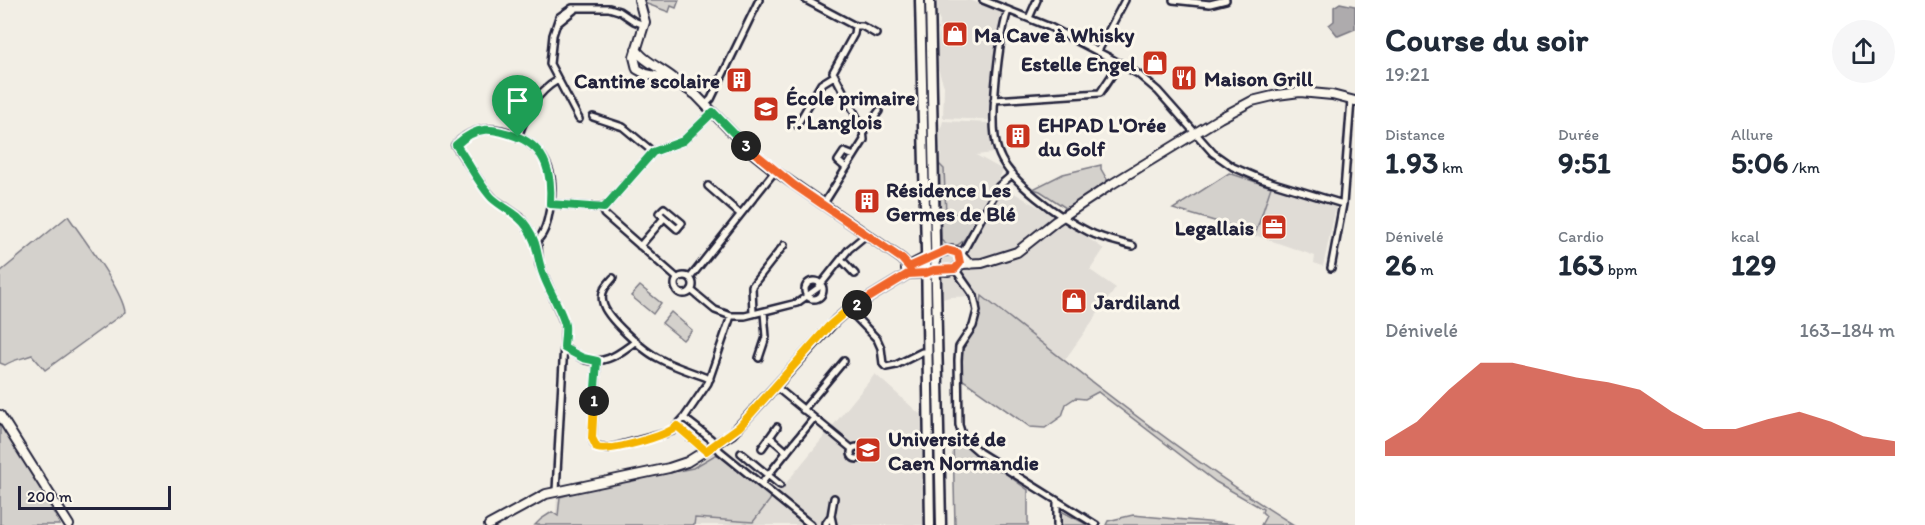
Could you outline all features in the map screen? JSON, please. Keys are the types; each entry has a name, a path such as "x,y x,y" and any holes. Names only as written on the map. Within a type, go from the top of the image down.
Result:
{"main road":[{"path":"920,0 928,264 940,525"},
{"path":"930,0 935,244 928,264 925,352 930,525"}],"street":[{"path":"575,0 576,8"},
{"path":"639,0 645,17 634,63 641,72 681,85"},
{"path":"706,105 759,0"},
{"path":"806,0 855,26 862,26 876,34"},
{"path":"983,0 1029,18 1098,51 1138,74 1158,91 1213,153 1233,167 1261,179 1343,204"},
{"path":"1029,18 1037,0"},
{"path":"1098,51 1125,0"},
{"path":"1173,0 1218,3 1226,0"},
{"path":"579,119 550,61 556,24 576,8 609,8 644,25"},
{"path":"1008,10 994,100 997,148 1000,157 1033,195 1064,216 1097,236 1133,246"},
{"path":"823,205 864,140 863,129 834,76 834,67 854,34 855,26"},
{"path":"636,49 641,57 666,71 706,105 749,150 775,171 898,257 903,274"},
{"path":"634,63 641,57"},
{"path":"994,100 1100,93 1120,63"},
{"path":"797,125 821,84 834,76"},
{"path":"518,137 530,105 548,86 558,80"},
{"path":"903,274 928,264 957,268 1017,252 1064,216 1112,184 1244,105 1276,95 1315,93 1353,100 1343,204 1331,268"},
{"path":"863,129 869,125 879,111"},
{"path":"678,278 604,214 604,208 653,152 683,141 713,112"},
{"path":"593,117 623,126 653,152"},
{"path":"535,242 541,238 544,230 550,204 551,177 537,149 518,137 497,130 481,130 468,134 456,145 485,189 494,199 520,217 535,242 538,246 539,264 565,325 556,491"},
{"path":"846,168 838,161 844,152 854,156"},
{"path":"690,278 775,171"},
{"path":"1013,174 999,186 966,244 957,268 974,296 977,311 973,326 959,348 959,425 963,438 979,452 1096,525"},
{"path":"708,186 740,214"},
{"path":"550,204 604,208"},
{"path":"640,246 664,218"},
{"path":"821,284 849,249 866,235"},
{"path":"935,244 958,253 970,264"},
{"path":"489,525 538,497 687,462 706,451 739,427 829,326 849,310 903,274 928,264 949,250 966,244"},
{"path":"753,314 752,286 784,245"},
{"path":"898,257 903,274"},
{"path":"841,259 855,274"},
{"path":"684,276 690,278 693,284 691,290 686,293 678,291 675,283 678,278 684,276"},
{"path":"613,278 603,292 604,306 612,319 658,359 710,379"},
{"path":"813,281 821,284 824,290 819,297 814,299 808,297 805,291 808,283 813,281"},
{"path":"691,290 715,310 731,316 764,312 797,303 808,297"},
{"path":"849,310 877,339 883,364 886,366 896,365 925,352"},
{"path":"759,358 766,337 764,312"},
{"path":"597,361 592,438 597,448 606,450 666,433 684,418 710,379 731,316"},
{"path":"564,348 583,358 597,361 611,357 636,341"},
{"path":"803,410 844,361"},
{"path":"774,386 852,449"},
{"path":"0,415 69,525"},
{"path":"684,418 720,451 812,525"},
{"path":"761,484 814,418"},
{"path":"677,426 706,451"},
{"path":"762,448 777,427"},
{"path":"771,438 787,452"},
{"path":"741,453 780,485"},
{"path":"826,524 831,516 834,498"},
{"path":"1057,502 1057,525"},
{"path":"831,516 834,525"}],"shaded area":[{"path":"644,0 679,0 676,8 671,6 669,12 644,3"},
{"path":"939,0 969,0 1004,12 992,90 991,120 943,118 944,86 937,66"},
{"path":"1340,3 1355,6 1355,29 1338,36 1329,25 1334,21 1334,7"},
{"path":"943,121 991,123 994,153 976,155 1003,170 997,183 1066,223 1104,249 1090,270 1116,288 1064,361 982,296 950,297 921,305 919,165 941,156 940,132"},
{"path":"939,164 944,169 946,214 973,213 978,216 964,240 953,246 941,240"},
{"path":"1101,165 1109,183 1069,210 1033,189 1063,174"},
{"path":"1229,173 1271,187 1255,235 1173,209"},
{"path":"1271,187 1336,207 1323,266 1314,263 1315,256 1255,235"},
{"path":"68,216 117,290 125,312 45,370 32,355 5,365 0,363 0,272"},
{"path":"640,286 661,303 653,314 631,296"},
{"path":"982,296 1174,444 1294,525 1261,525 1266,516 1262,512 1263,509 1216,482 1098,392 1085,399 1075,398 1066,404 1062,416 1045,428 1030,427 962,379 961,350 978,320"},
{"path":"671,312 692,330 683,340 662,323"},
{"name":"Université de Caen Normandie","path":"875,374 922,416 924,525 555,525 557,496 574,487 693,464 721,447 778,493"},
{"path":"0,423 33,473 60,525 0,525"},
{"path":"960,440 1028,490 1028,525 955,525 953,441"},
{"path":"719,455 771,496 753,522 695,518 694,525 535,525 552,512 558,516 560,497 568,493 693,468"},
{"path":"1061,511 1088,525 1061,525"},
{"path":"1133,515 1239,525 1106,525 1108,521"}],"place":[{"name":"Ma Cave à Whisky","path":"955,34"},
{"name":"Estelle Engel","path":"1155,63"},
{"name":"Maison Grill","path":"1184,78"},
{"name":"Cantine scolaire","path":"739,80"},
{"name":"École primaire F. Langlois","path":"766,109"},
{"name":"EHPAD L'Orée du Golf","path":"1018,136"},
{"name":"Résidence Les Germes de Blé","path":"867,201"},
{"name":"Legallais","path":"1274,227"},
{"name":"Jardiland","path":"1074,301"},
{"name":"Université de Caen Normandie","path":"868,450"}],"route":[{"path":"713,112 749,150 775,171 902,259 909,267 917,261 947,250 958,253 960,263 955,269 948,271 934,270 908,274 844,313 829,326 732,434 706,451 677,426 666,433 606,450 597,448 592,438 597,361 590,361 564,348 565,325 539,264 538,246 520,217 494,199 485,189 456,145 468,134 481,130 497,130 518,137 537,149 547,166 551,177 550,204 604,208 653,152 688,138 713,112"}]}
